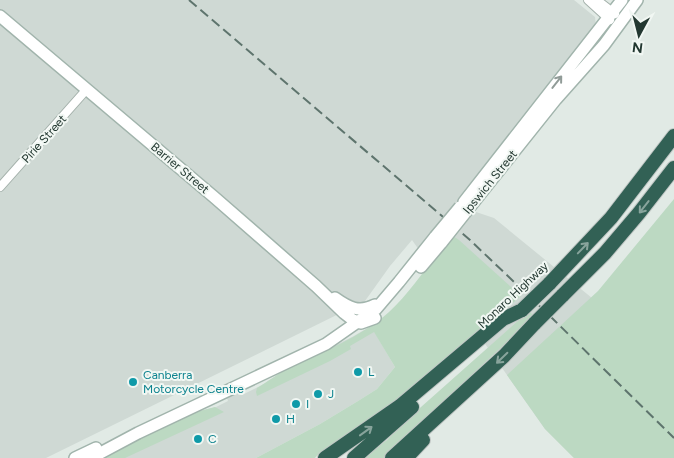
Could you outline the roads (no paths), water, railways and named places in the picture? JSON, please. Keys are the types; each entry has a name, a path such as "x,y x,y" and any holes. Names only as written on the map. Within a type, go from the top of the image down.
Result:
{"highway":[{"name":"Monaro Highway","path":"354,458 550,284 611,218 674,136"},
{"path":"392,458 504,356 535,322 605,253 639,214 674,168"},
{"path":"325,458 394,410 503,319 522,310"},
{"path":"406,458 451,410 455,401"}],"main road":[{"name":"Ipswich Street","path":"326,344 351,334 375,318 398,296 439,240 548,102 622,0"},
{"name":"Ipswich Street","path":"548,102 604,44 637,0"},
{"name":"Barrier Street","path":"0,16 316,286 350,319 358,322"},
{"name":"Ipswich Street","path":"91,458 138,433 326,344 376,309 439,240"},
{"path":"316,286 349,307 358,310 367,309 392,291"},
{"path":"313,351 337,329 338,317 332,302"},
{"path":"358,322 364,323 375,318"},
{"name":"Ipswich Street","path":"75,458 138,433"}],"street":[{"path":"588,0 620,23"},
{"path":"597,0 610,15"},
{"name":"Pirie Street","path":"0,187 87,90"}],"railway":[{"path":"189,0 470,240 674,438"}],"place":[{"name":"L","path":"358,372"},
{"name":"Canberra Motorcycle Centre","path":"133,382"},
{"name":"J","path":"318,394"},
{"name":"I","path":"296,404"},
{"name":"H","path":"276,419"},
{"name":"C","path":"198,439"}]}
